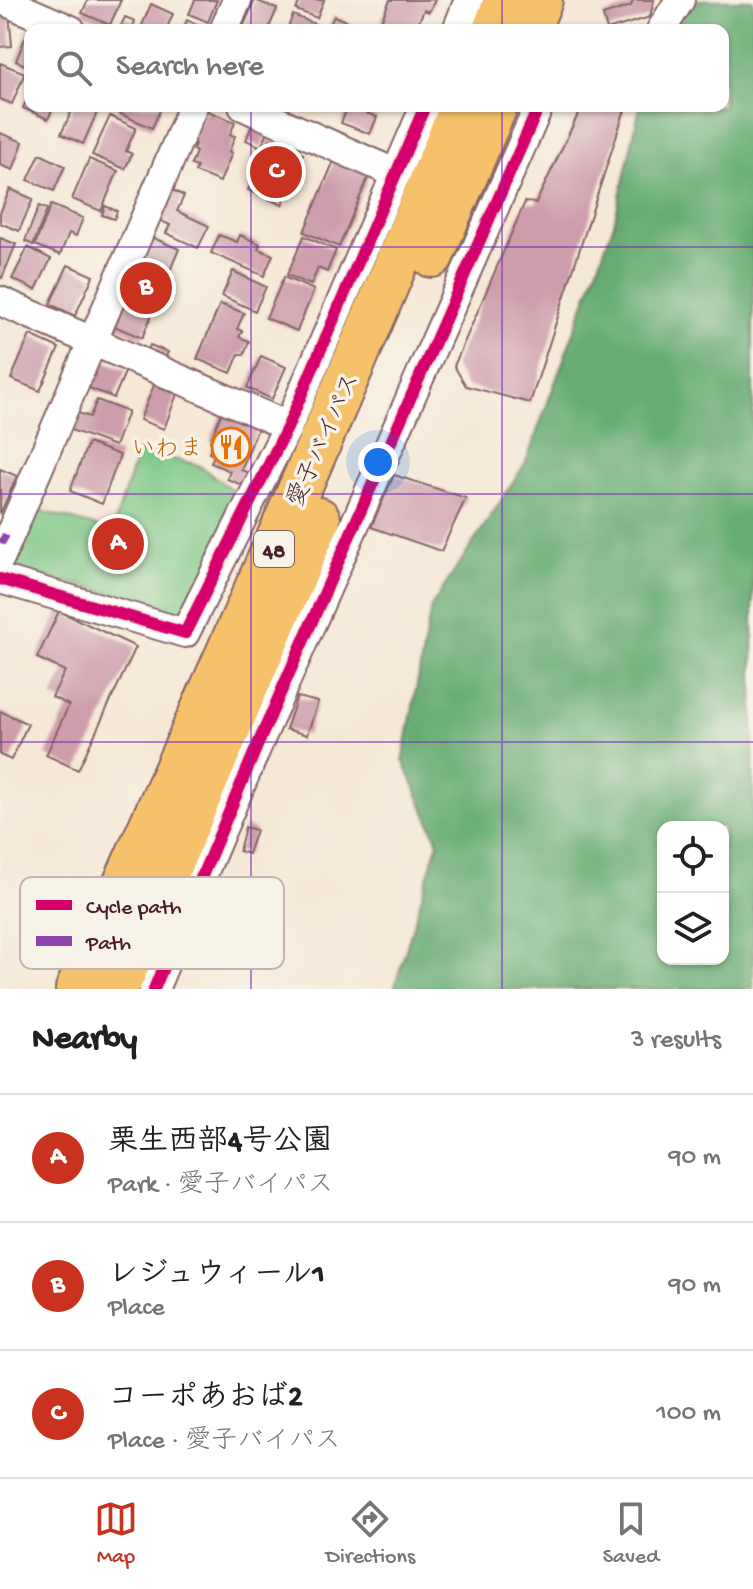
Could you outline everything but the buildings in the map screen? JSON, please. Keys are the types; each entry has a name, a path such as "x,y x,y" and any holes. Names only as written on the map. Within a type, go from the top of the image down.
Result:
{"highway":[{"path":"496,24 506,0"},
{"path":"531,24 541,0"},
{"name":"愛子バイパス","path":"128,877 365,342 460,112"},
{"name":"愛子バイパス","path":"165,877 493,112"},
{"name":"愛子バイパス","path":"77,989 86,969"},
{"name":"愛子バイパス","path":"117,989 126,969"}],"street":[{"path":"2,0 57,24"},
{"path":"227,24 237,0"},
{"path":"459,24 469,0"},
{"path":"665,24 680,0"},
{"path":"0,558 190,112"},
{"path":"257,112 397,174"},
{"path":"0,579 185,633 288,426 423,112"},
{"path":"202,877 536,112"},
{"path":"0,301 288,426"},
{"path":"154,989 162,969"}],"green space":[{"path":"663,0 753,0 753,989 394,989 438,842 403,760 431,607 525,464 614,223 639,112 729,112 729,24 658,24"},
{"path":"138,451 198,465 242,497 190,606 168,618 141,601 20,570 10,558 31,508 112,531"}],"marked path":[{"path":"0,537 7,541"}],"cycle path":[{"path":"0,579 185,633 288,426 422,112"},
{"path":"202,877 536,112"},
{"path":"154,989 162,969"}],"place":[{"name":"コーポあおば2","path":"276,172"},
{"name":"レジュウィール1","path":"146,288"},
{"name":"いわま","path":"231,447"},
{"name":"栗生西部4号公園","path":"118,544"}]}
